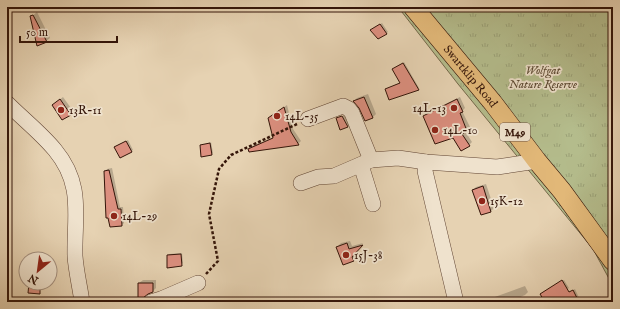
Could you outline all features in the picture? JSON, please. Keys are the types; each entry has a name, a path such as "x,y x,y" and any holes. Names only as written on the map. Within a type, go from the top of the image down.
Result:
{"main road":[{"name":"Swartklip Road","path":"413,7 493,103 562,191 613,261"}],"street":[{"path":"7,103 56,151 67,168 74,187 77,215 75,257 82,302"},
{"path":"308,119 343,106 352,113 366,162 372,204"},
{"path":"301,183 318,177 334,176 366,162 398,158 426,162 497,167 537,161"},
{"path":"426,162 425,171 456,302"},
{"path":"151,302 198,283"}],"path":[{"path":"198,283 218,261 209,214 219,169 231,154 308,119"}],"green space":[{"name":"Wolfgat Nature Reserve","path":"398,7 613,7 613,286 593,249 458,84"}],"building":[{"path":"33,15 47,42 37,46 30,16"},
{"path":"380,24 387,34 378,39 370,30"},
{"path":"403,63 419,90 389,100 385,89 400,83 392,69"},
{"path":"364,97 373,118 365,121 359,108 353,101"},
{"name":"13R-11","path":"60,99 71,115 62,120 52,105"},
{"path":"457,99 463,112 460,113 467,131 462,134 470,146 461,151 453,138 435,144 423,116"},
{"path":"284,107 291,132 299,145 249,152 248,149 273,138 268,118"},
{"path":"342,116 348,127 340,130 336,118"},
{"path":"126,141 132,152 120,158 114,147"},
{"path":"210,143 212,155 201,157 200,145"},
{"path":"109,170 118,209 121,209 122,226 110,227 108,218 106,218 104,171"},
{"name":"15K-12","path":"483,186 491,212 481,215 472,190"},
{"name":"15J-38","path":"347,243 349,249 363,245 352,257 354,261 343,265 336,247"},
{"path":"181,254 182,266 167,268 167,255"},
{"path":"562,280 569,292 573,290 579,302 545,302 540,294"},
{"path":"138,283 153,283 153,292 143,298 138,298"},
{"path":"28,291 40,291 40,294 28,293"}],"place":[{"name":"14L-13","path":"454,108"},
{"name":"13R-11","path":"61,110"},
{"name":"14L-35","path":"277,116"},
{"name":"14L-10","path":"435,130"},
{"name":"15K-12","path":"482,201"},
{"name":"14L-29","path":"114,216"},
{"name":"15J-38","path":"346,255"}]}
